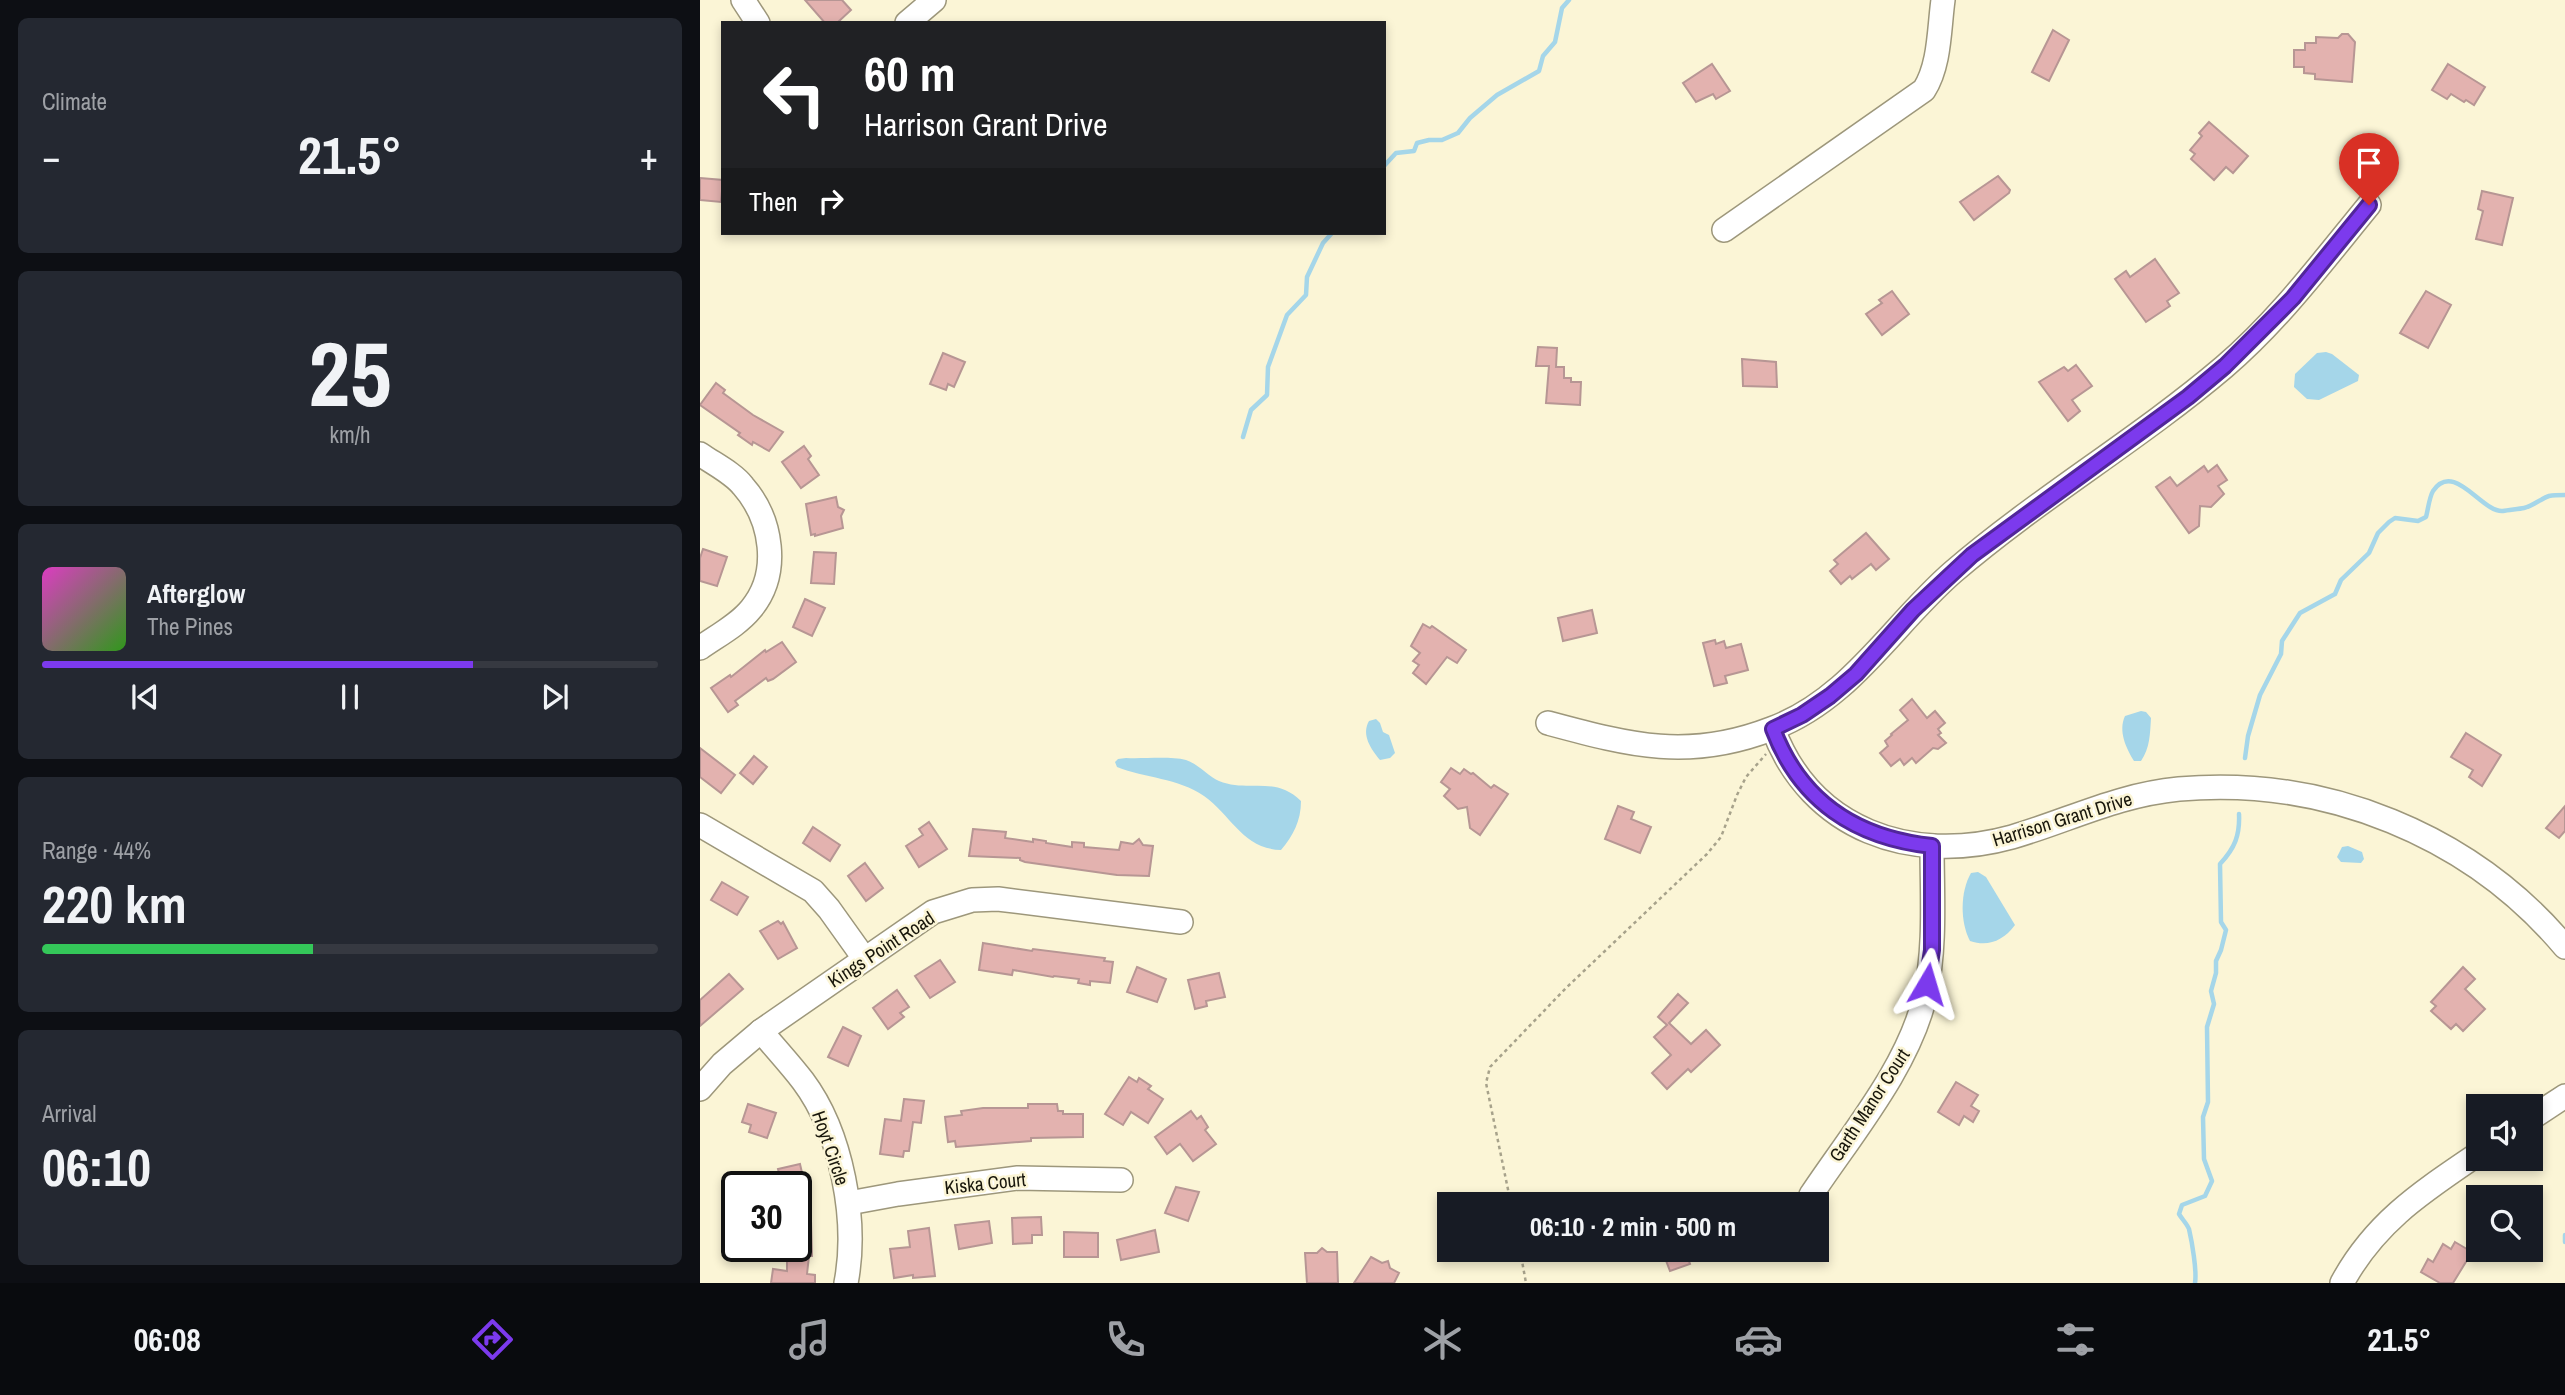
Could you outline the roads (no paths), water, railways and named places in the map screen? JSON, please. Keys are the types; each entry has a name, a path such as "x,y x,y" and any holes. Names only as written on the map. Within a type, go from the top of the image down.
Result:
{"street":[{"path":"743,0 757,21"},
{"path":"909,21 934,0"},
{"path":"1724,230 1924,90 1934,65 1943,0"},
{"path":"1548,723 1634,744 1672,748 1717,745 1775,735 1856,674 1913,610 1972,555 2188,397 2225,366 2293,298 2369,205"},
{"path":"700,454 742,484 759,508 769,542 769,575 751,609 700,648"},
{"name":"Harrison Grant Drive","path":"1775,735 1793,771 1810,792 1828,807 1878,836 1905,843 1932,846 1969,845 2012,836 2105,804 2178,789 2264,789 2350,805 2407,827 2444,846 2481,870 2549,928 2565,947"},
{"path":"700,825 813,891 864,958"},
{"name":"Garth Manor Court","path":"1813,1192 1893,1073 1909,1043 1920,1012 1932,950 1932,846"},
{"name":"Kings Point Road","path":"700,1089 722,1064 761,1031 933,912 972,900 998,899 1181,922"},
{"name":"Hoyt Circle","path":"761,1031 804,1082 820,1109 841,1167 849,1203 850,1240 846,1283"},
{"path":"2543,1110 2565,1096"},
{"path":"2342,1283 2357,1256 2376,1232 2405,1205 2466,1162"},
{"name":"Kiska Court","path":"849,1203 936,1188 1018,1178 1121,1180"}],"water":[{"path":"2326,352 2359,375 2358,381 2319,400 2307,399 2294,387 2295,374 2317,353"},
{"path":"2141,711 2151,718 2150,735 2141,761 2134,761 2128,751 2122,728 2125,716"},
{"path":"1376,719 1383,732 1389,735 1395,753 1390,758 1380,760 1368,742 1367,726 1369,721"},
{"path":"1118,759 1186,760 1219,781 1241,786 1272,786 1291,793 1301,801 1296,828 1281,850 1257,844 1247,838 1214,804 1194,790 1117,767 1115,762"},
{"path":"2348,846 2362,852 2364,859 2361,863 2341,862 2337,857 2342,847"},
{"path":"1978,872 1986,877 2015,925 2000,939 1989,943 1970,941 1964,925 1963,907 1967,881 1971,873"}],"waterway":[{"path":"1386,164 1396,153 1414,151 1417,143 1442,140 1458,133 1470,118 1497,95 1539,71 1543,56 1555,42 1562,8 1569,0"},
{"path":"1243,437 1251,410 1267,395 1268,367 1287,315 1306,295 1307,277 1323,243 1330,235"},
{"path":"2245,758 2248,736 2260,695 2281,654 2282,641 2300,613 2335,594 2341,580 2369,553 2378,533 2389,522 2395,518 2418,521 2426,517 2433,491 2441,483 2450,481 2459,484 2486,504 2503,511 2527,507 2549,496 2565,495"},
{"path":"2195,1283 2189,1229 2179,1214 2182,1205 2205,1196 2212,1181 2204,1159 2203,1117 2208,1102 2207,1027 2214,1004 2211,991 2216,961 2226,930 2221,922 2220,864 2236,841 2239,814"},
{"path":"2565,1235 2565,1242"}]}
